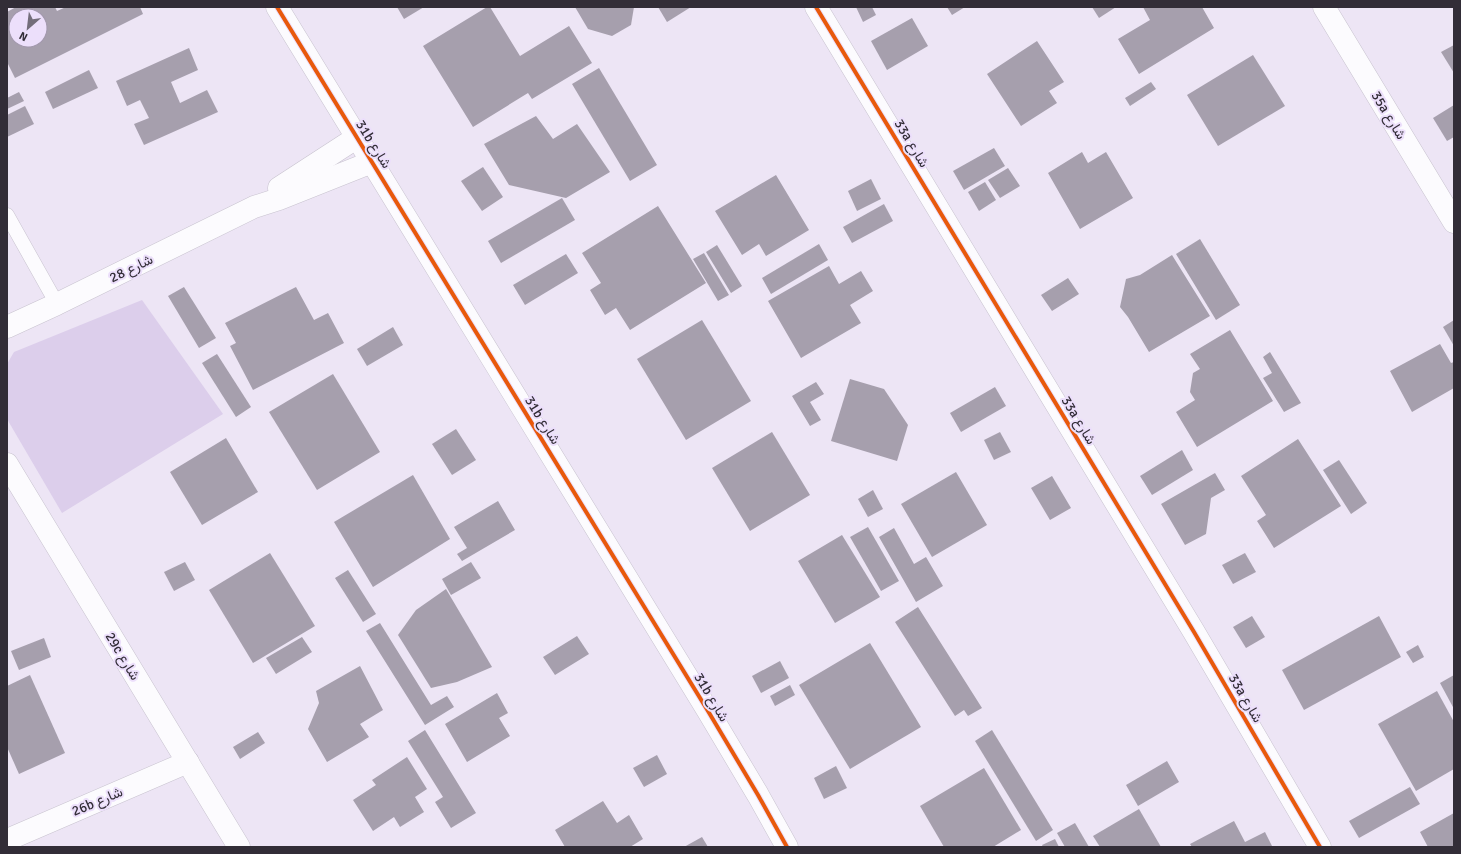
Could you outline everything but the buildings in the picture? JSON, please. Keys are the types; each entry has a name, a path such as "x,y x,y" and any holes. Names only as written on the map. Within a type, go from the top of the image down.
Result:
{"street":[{"name":"31b شارع","path":"277,7 708,711 787,847"},
{"name":"33a شارع","path":"816,7 1194,632 1320,847"},
{"name":"35a شارع","path":"1324,7 1454,222"},
{"name":"شارع 28","path":"254,207 275,190 356,138"},
{"name":"شارع 28","path":"7,327 254,207 279,199 372,162"},
{"name":"29c شارع","path":"7,464 239,847"},
{"name":"26b شارع","path":"7,840 188,762"}],"lane":[{"path":"7,215 57,304"}],"shaded area":[{"path":"142,300 223,414 62,513 7,419 7,364 14,352"}],"cycle path":[{"path":"277,7 708,711 787,847"},
{"path":"816,7 1194,632 1320,847"}]}
